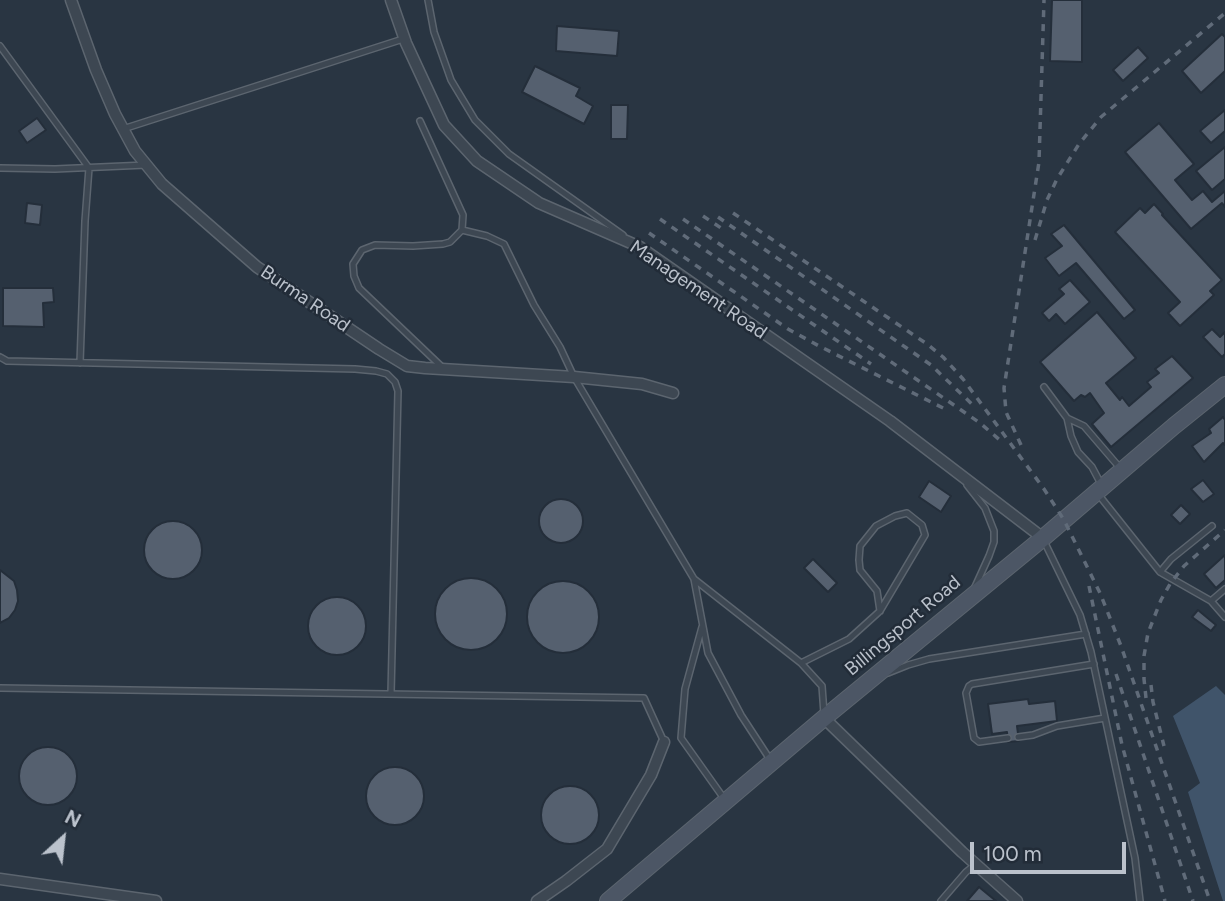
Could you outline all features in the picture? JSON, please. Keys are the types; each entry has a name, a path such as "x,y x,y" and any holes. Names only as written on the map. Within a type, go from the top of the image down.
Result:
{"street":[{"name":"Burma Road","path":"71,0 96,70 123,129 135,151 162,184 257,267 379,349 407,366 574,377 642,384 673,393"},
{"name":"Management Road","path":"391,0 404,38 444,125 477,161 539,203 640,247 890,421 1042,538"},
{"name":"Billingsport Road","path":"608,901 1225,385"},
{"path":"824,718 1017,901"},
{"path":"537,901 607,849 651,775 664,742"},
{"path":"0,879 156,901"}],"lane":[{"path":"428,0 434,33 452,80 475,120 509,155 640,247"},
{"path":"123,129 404,38"},
{"path":"0,46 89,168 80,363"},
{"path":"420,121 463,215 461,230 450,242 443,244 375,245 362,250 353,264 359,288 444,369"},
{"path":"1,167 55,169 146,165"},
{"path":"461,230 504,244 574,377 694,579 708,653 741,715 772,763"},
{"path":"0,357 7,361 355,369 387,374 395,382 398,391 391,694"},
{"path":"1044,387 1067,418 1078,452 1092,467 1100,489 1160,572 1211,601 1225,617"},
{"path":"1067,418 1084,426 1122,470"},
{"path":"957,472 985,508 993,531 989,556 970,598"},
{"path":"801,663 849,639 880,611 925,535 922,525 907,513 876,526 860,546 860,570 877,591 880,611"},
{"path":"1160,572 1171,559 1212,526"},
{"path":"1042,538 1080,615 1086,634 1135,858 1140,901"},
{"path":"694,579 801,663 822,686 824,718"},
{"path":"1211,601 1225,589"},
{"path":"703,624 685,689 681,738 727,802"},
{"path":"873,679 929,659 1086,634"},
{"path":"1008,738 979,742 974,738 966,693 972,684 1094,664"},
{"path":"0,688 644,698 664,742"},
{"path":"1018,737 1033,735 1057,726 1105,718"},
{"path":"941,901 975,864"}],"water":[{"path":"1216,686 1225,695 1225,901 1188,792 1200,783 1173,716"}],"building":[{"path":"1052,0 1082,0 1082,62 1050,61"},
{"path":"557,26 619,31 617,56 556,51"},
{"path":"1222,34 1225,37 1225,71 1201,93 1182,71"},
{"path":"1138,47 1148,58 1123,81 1113,70"},
{"path":"535,66 580,88 576,96 593,106 584,124 522,92"},
{"path":"611,105 628,105 627,139 611,139"},
{"path":"1225,110 1225,131 1211,143 1200,131"},
{"path":"37,118 46,130 27,143 19,131"},
{"path":"1159,123 1194,164 1175,180 1192,200 1203,191 1212,202 1225,191 1225,207 1222,203 1191,229 1125,152"},
{"path":"1225,147 1225,179 1212,190 1196,171"},
{"path":"27,203 42,205 40,225 25,223"},
{"path":"1154,204 1222,280 1210,291 1214,295 1180,326 1168,313 1180,302 1115,232 1140,208 1145,213"},
{"path":"1064,225 1135,310 1124,319 1076,263 1059,276 1045,258 1062,246 1051,234"},
{"path":"1070,280 1090,302 1065,324 1056,314 1049,321 1042,313 1064,294 1059,289"},
{"path":"3,288 53,288 54,302 43,303 44,327 3,326"},
{"path":"1097,312 1136,358 1106,383 1120,400 1122,397 1129,406 1151,387 1147,382 1159,373 1155,369 1172,356 1193,378 1111,447 1092,424 1104,413 1090,393 1085,397 1081,395 1074,401 1040,362"},
{"path":"1212,329 1220,337 1225,332 1225,354 1222,357 1203,337"},
{"path":"1223,417 1225,445 1223,443 1204,462 1192,446 1211,433 1209,429"},
{"path":"1203,480 1214,494 1203,502 1191,489"},
{"path":"929,481 951,496 941,512 919,497"},
{"path":"561,499 576,506 583,521 576,536 561,543 546,536 539,521 546,506"},
{"path":"1181,505 1190,514 1180,524 1171,515"},
{"path":"173,521 189,526 197,534 202,550 197,566 189,574 173,579 157,574 149,566 144,550 149,534 157,526"},
{"path":"1225,555 1225,580 1216,588 1204,574"},
{"path":"813,559 837,583 828,592 804,568"},
{"path":"0,570 14,581 18,601 9,618 0,623"},
{"path":"478,578 497,588 505,600 505,628 497,640 485,648 464,650 445,640 437,628 435,607 445,588 457,580"},
{"path":"563,581 577,584 589,591 596,603 599,617 596,631 589,643 577,650 563,653 549,650 537,643 530,631 527,617 530,603 537,591 549,584"},
{"path":"331,597 343,597 358,605 366,620 366,632 358,647 343,655 331,655 316,647 308,632 308,620 316,605"},
{"path":"1198,610 1216,625 1211,631 1192,617"},
{"path":"1028,699 1029,704 1055,701 1057,721 1017,726 1019,741 1008,742 1007,732 992,734 988,704"},
{"path":"42,747 54,747 69,755 77,770 77,782 69,797 54,805 42,805 27,797 19,782 19,770 27,755"},
{"path":"389,767 401,767 416,775 424,790 424,802 416,817 401,825 389,825 374,817 366,802 366,790 374,775"},
{"path":"564,786 576,786 591,794 599,809 599,821 591,836 576,844 564,844 549,836 541,821 541,809 549,794"},
{"path":"979,887 996,901 967,901"}],"railway":[{"path":"1021,445 1006,412 1004,388 1039,162 1044,0"},
{"path":"1035,240 1047,200 1057,179 1079,144 1101,117 1225,13"},
{"path":"733,213 943,357 963,379 1044,489 1064,520 1100,593 1210,901"},
{"path":"703,216 724,230"},
{"path":"718,217 931,365 976,408"},
{"path":"660,219 871,364"},
{"path":"683,219 980,423 1001,441"},
{"path":"649,233 788,329 949,411"},
{"path":"1146,698 1144,656 1148,633 1161,600 1184,566 1225,530"},
{"path":"1089,586 1122,745 1165,901"},
{"path":"1116,674 1193,901"},
{"path":"1151,685 1164,746"}]}
